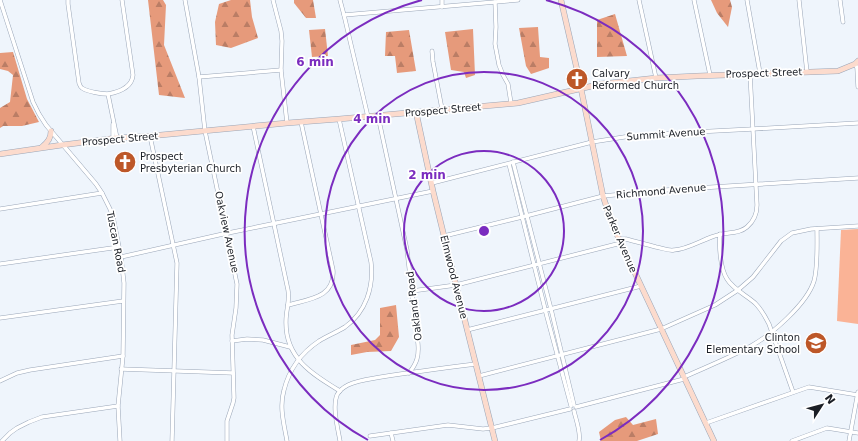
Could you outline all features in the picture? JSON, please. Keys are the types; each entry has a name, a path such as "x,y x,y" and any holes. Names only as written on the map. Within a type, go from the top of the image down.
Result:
{"street":[{"name":"Tuscan Road","path":"0,0 38,114 96,184 102,193 113,217 121,257 124,283 122,356 118,406 120,441"},
{"path":"68,0 80,86 83,89 100,94 116,92 129,85 133,75 122,0"},
{"name":"Oakview Avenue","path":"185,0 199,77 205,131 238,284 232,335 234,403 227,421 227,441"},
{"path":"273,0 281,31 281,70 287,123"},
{"path":"340,0 368,116"},
{"path":"442,0 442,7"},
{"path":"344,15 518,0"},
{"name":"Parker Avenue","path":"561,0 603,196 612,224 714,441"},
{"path":"639,0 656,78"},
{"path":"694,0 710,75"},
{"path":"747,0 760,74"},
{"path":"799,0 807,72"},
{"path":"840,0 843,22"},
{"path":"495,2 495,44 499,65 508,84 512,104"},
{"path":"432,51 442,109"},
{"path":"857,62 858,87"},
{"name":"Prospect Street","path":"0,154 62,144 115,138 512,104 601,84 656,78 838,71 857,62"},
{"path":"199,77 281,70"},
{"path":"412,291 456,285 539,264 626,239 669,250 676,250 693,245 712,236 739,231 747,227 755,216 757,208 750,74"},
{"path":"108,94 113,116 115,138"},
{"name":"Elmwood Avenue","path":"416,112 433,191 496,441"},
{"name":"Oakland Road","path":"378,116 407,250 412,291 418,353 416,363 408,372"},
{"path":"287,441 282,398 286,382 298,360 305,353 318,342 351,322 360,312 369,295 372,282 372,269 339,119"},
{"path":"288,305 321,295 328,291 332,285 334,276 301,122"},
{"name":"Summit Avenue","path":"432,183 592,142 637,135 858,123"},
{"path":"253,126 288,290 289,296 286,322 290,347 298,360 310,372 340,391"},
{"path":"41,148 50,138 51,131"},
{"path":"150,136 178,268 172,441"},
{"path":"513,162 562,355 580,437 579,441"},
{"path":"509,164 557,356 573,408"},
{"name":"Richmond Avenue","path":"444,236 603,196 666,190 858,178"},
{"path":"121,257 433,191"},
{"path":"0,209 102,193"},
{"path":"479,376 661,329 715,305 738,290 753,276 787,236 807,229 858,226"},
{"path":"370,436 448,425 483,429 492,428 684,378 752,346 772,331 795,310 810,290 816,273 817,229"},
{"path":"720,234 722,269 726,279 760,308 772,331 793,392"},
{"path":"0,264 119,247"},
{"path":"467,330 641,286"},
{"path":"0,318 123,301"},
{"path":"232,341 251,339 263,340 290,347"},
{"path":"0,381 17,373 30,370 122,356"},
{"path":"340,441 335,407 337,395 347,385 353,382 408,372 476,364"},
{"path":"121,369 233,372"},
{"path":"706,423 809,387 858,394 849,441"},
{"path":"2,441 17,428 42,418 118,406"},
{"path":"792,441 827,428 858,434"},
{"path":"391,433 393,441"}],"green space":[{"path":"148,0 163,0 166,5 164,45 185,98 159,95"},
{"path":"231,0 250,0 252,17 258,38 231,48 216,45 215,22 219,4"},
{"path":"294,0 313,0 316,18 306,18 294,3"},
{"path":"711,0 730,0 732,7 728,27 717,13"},
{"path":"615,14 627,56 597,57 597,20"},
{"path":"538,27 540,57 549,58 549,68 531,74 526,66 519,28"},
{"path":"325,29 328,56 312,57 309,30"},
{"path":"473,29 475,75 466,78 464,72 451,70 445,32"},
{"path":"409,30 416,71 397,73 395,56 385,56 386,32"},
{"path":"13,52 27,99 39,122 22,126 3,126 0,128 0,108 10,102 13,75 8,71 0,69 0,53"},
{"path":"396,305 399,337 391,351 367,352 351,355 351,345 375,340 380,335 380,308"},
{"path":"626,417 633,425 656,419 658,434 637,441 601,441 599,432 615,420"}],"shaded area":[{"path":"858,229 858,324 837,321 841,230"}],"place":[{"name":"Calvary Reformed Church","path":"577,79"},
{"name":"Prospect Presbyterian Church","path":"125,162"},
{"name":"Clinton Elementary School","path":"816,343"}]}
